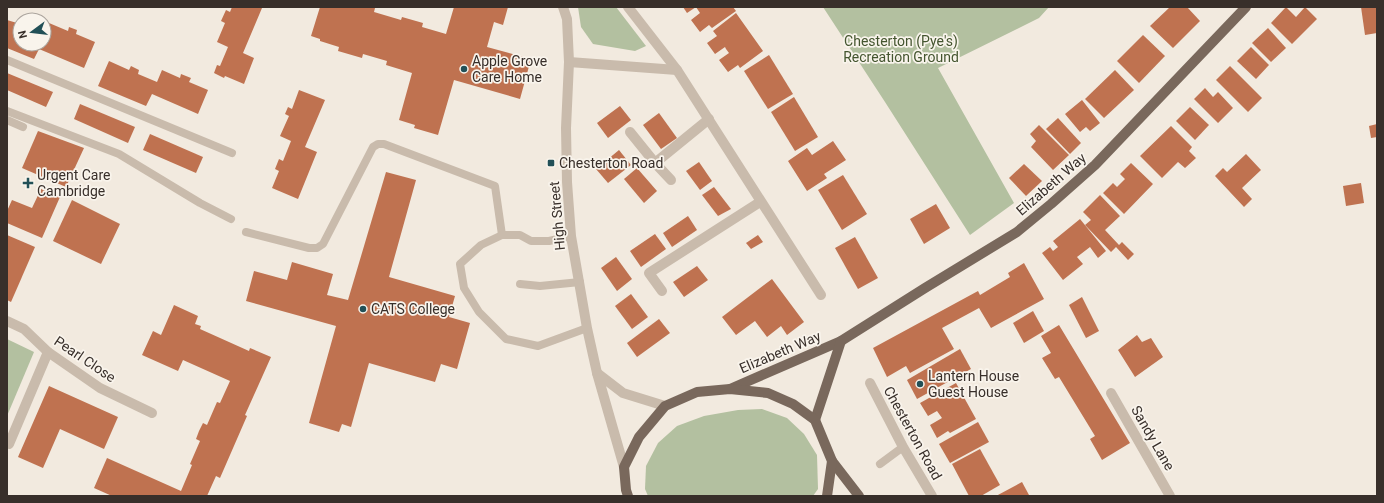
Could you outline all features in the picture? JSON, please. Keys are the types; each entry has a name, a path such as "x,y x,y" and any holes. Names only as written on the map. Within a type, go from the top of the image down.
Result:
{"main road":[{"name":"Elizabeth Way","path":"730,389 842,341 1017,232 1095,165 1246,7"},
{"name":"Elizabeth Way","path":"815,420 842,341"},
{"path":"628,496 624,467 639,437 665,406 697,392 730,389 768,393 793,404 815,420 832,462 859,496"},
{"path":"827,496 832,462"}],"street":[{"name":"High Street","path":"564,7 567,19 569,62 566,128 567,182 571,236 587,328 597,373 624,467"},
{"path":"628,7 677,70 760,202 821,295"},
{"path":"569,62 677,70"},
{"path":"655,163 709,119"},
{"path":"630,132 671,180"},
{"path":"662,291 649,273 760,202"},
{"name":"Pearl Close","path":"7,321 24,329 48,352 100,388 152,413"},
{"path":"9,444 48,352"},
{"path":"597,373 623,393 665,406"},
{"name":"Chesterton Road","path":"870,383 903,447 932,496"},
{"name":"Sandy Lane","path":"1111,393 1170,496"}],"lane":[{"path":"7,60 232,153"},
{"path":"7,111 119,154 200,203 231,219"},
{"path":"7,120 23,127"},
{"path":"246,232 309,248 317,248 323,244 373,147 378,144 384,144 495,186 502,235"},
{"path":"571,236 549,241 531,241 520,235 502,235 481,245 460,264 464,288 479,312 506,339 538,346 587,328"},
{"path":"520,284 540,286 580,282"},
{"path":"880,464 903,447"}],"green space":[{"path":"578,7 616,7 646,46 635,51 593,44 581,27"},
{"name":"Chesterton (Pye's) Recreation Ground","path":"823,7 1049,7 1039,18 938,68 1014,203 970,235"},
{"path":"7,339 34,352 7,416"},
{"path":"762,409 787,418 804,434 817,455 818,489 813,496 648,496 645,489 646,466 658,443 677,426 704,416 738,410"}],"building":[{"path":"232,7 262,8 243,53 254,58 244,84 225,76 224,78 214,73 217,65 220,66 228,47 217,42 225,23 221,21 226,10 230,12"},
{"name":"Apple Grove Care Home","path":"320,7 371,7 375,8 374,12 401,20 402,17 423,23 422,27 446,34 454,7 508,7 503,25 494,22 487,47 531,59 520,99 454,80 438,135 414,128 415,125 399,120 412,73 386,65 387,61 363,54 362,58 338,51 339,47 320,41 320,39 311,36"},
{"path":"683,7 696,7 687,13"},
{"path":"696,7 733,7 736,11 712,28 709,25 700,32 691,20 700,13"},
{"path":"1170,7 1187,7 1200,21 1173,48 1150,26"},
{"path":"1286,7 1296,17 1305,7 1317,19 1292,44 1271,23"},
{"path":"1361,7 1377,7 1377,33 1365,35"},
{"path":"736,13 763,51 740,68 738,65 728,72 719,60 729,53 725,47 715,54 707,43 717,36 713,31"},
{"path":"7,20 12,22 12,50 7,48"},
{"path":"52,24 68,31 69,27 77,30 76,34 95,42 84,68 46,52 52,52"},
{"path":"1268,28 1286,48 1271,62 1252,43"},
{"path":"1143,35 1165,56 1139,83 1117,61"},
{"path":"1251,47 1269,65 1256,79 1237,61"},
{"path":"17,52 38,52 34,59"},
{"path":"769,55 793,94 768,109 744,71"},
{"path":"109,61 129,70 131,66 139,70 138,74 157,82 162,70 180,78 181,74 191,78 189,82 208,90 198,114 152,94 146,106 98,86"},
{"path":"1230,66 1262,98 1248,112 1216,80"},
{"path":"1115,70 1134,90 1104,118 1085,99"},
{"path":"7,73 53,92 46,107 7,90"},
{"path":"1205,88 1213,97 1218,92 1233,108 1218,123 1194,99"},
{"path":"299,90 325,100 305,147 317,152 298,199 272,188 279,171 275,169 279,159 283,161 291,141 280,136 289,116 285,114 288,107 292,109"},
{"path":"794,97 818,137 795,151 771,112"},
{"path":"1082,100 1100,123 1090,131 1086,127 1080,132 1065,114"},
{"path":"80,104 135,127 128,143 74,119"},
{"path":"620,106 631,120 608,138 597,123"},
{"path":"1190,107 1209,125 1195,140 1176,121"},
{"path":"659,113 677,138 661,149 643,125"},
{"path":"1058,118 1081,143 1070,154 1046,129"},
{"path":"1377,124 1377,137 1371,138 1369,126"},
{"path":"1039,125 1069,155 1053,170 1031,147 1036,141 1030,134"},
{"path":"1171,126 1192,147 1189,151 1196,158 1185,168 1178,162 1162,178 1140,156"},
{"path":"38,131 84,148 66,187 22,168"},
{"path":"150,134 203,157 196,173 143,150"},
{"path":"833,141 846,160 824,174 827,178 807,191 788,161 807,148 812,155"},
{"path":"619,150 631,165 608,183 596,169"},
{"path":"1246,154 1261,170 1242,188 1252,199 1244,207 1215,176 1223,168 1227,172"},
{"path":"699,162 712,181 700,190 686,171"},
{"path":"1131,163 1153,184 1124,214 1103,193 1113,183 1117,187 1125,179 1120,174"},
{"path":"1024,164 1042,181 1026,196 1009,178"},
{"path":"637,168 657,191 644,203 624,179"},
{"name":"CATS College","path":"386,172 416,180 389,277 455,296 449,317 470,323 457,369 441,364 435,382 369,363 351,427 342,424 339,432 309,423 336,326 246,301 254,271 287,280 292,262 333,274 327,295 348,300"},
{"path":"843,175 867,214 842,230 818,190"},
{"path":"1361,183 1364,203 1346,206 1343,186"},
{"path":"714,187 731,209 718,216 702,195"},
{"path":"41,189 60,197 42,238 7,223 7,211 12,200 32,208"},
{"path":"1100,195 1120,216 1105,230 1119,245 1122,242 1134,254 1128,260 1116,247 1111,252 1085,225 1091,220 1083,212"},
{"path":"72,200 120,224 101,264 53,241"},
{"path":"936,204 950,228 924,244 910,219"},
{"path":"688,216 697,230 672,247 663,233"},
{"path":"1080,219 1106,251 1098,258 1090,247 1077,257 1083,264 1063,280 1042,253 1050,247 1053,251 1058,247 1053,241"},
{"path":"655,234 666,249 641,267 630,251"},
{"path":"7,235 35,247 11,302 7,300"},
{"path":"758,235 763,242 751,249 746,243"},
{"path":"855,237 878,278 858,289 835,248"},
{"path":"616,257 632,279 617,291 601,268"},
{"path":"1024,263 1044,299 991,328 979,308 942,328 954,349 910,373 906,366 887,377 873,348 978,291 980,295 1010,277 1008,273"},
{"path":"697,266 708,280 684,297 673,282"},
{"path":"772,279 804,322 787,335 781,326 767,337 755,321 736,335 722,317"},
{"path":"631,294 648,317 632,329 615,306"},
{"path":"1082,297 1099,331 1086,338 1069,305"},
{"path":"174,305 198,316 195,324 201,326 200,329 249,351 250,348 271,357 245,415 247,416 220,478 216,476 207,496 112,496 94,488 107,458 181,491 200,441 196,439 199,431 203,423 207,425 217,402 220,403 230,381 183,360 178,371 142,355 153,331 161,335"},
{"path":"1033,311 1044,331 1024,343 1013,323"},
{"path":"659,319 670,333 637,357 627,343"},
{"path":"1059,325 1130,443 1102,460 1090,439 1095,436 1059,377 1055,379 1042,358 1051,353 1041,336"},
{"path":"1137,335 1142,342 1151,338 1163,357 1135,377 1118,350"},
{"path":"960,349 971,369 917,399 907,380"},
{"path":"956,383 976,419 950,433 948,431 937,438 930,425 942,418 937,411 928,416 920,403"},
{"path":"49,386 118,417 104,449 60,429 43,468 18,457"},
{"path":"978,422 989,442 950,463 939,444"},
{"path":"980,449 1000,485 981,496 969,496 952,464"},
{"path":"1022,482 1029,495 996,496"}],"place":[{"name":"Apple Grove Care Home","path":"464,69"},
{"name":"Chesterton Road","path":"551,163"},
{"name":"Urgent Care Cambridge","path":"28,183"},
{"name":"CATS College","path":"363,309"},
{"name":"Lantern House Guest House","path":"920,384"}]}
